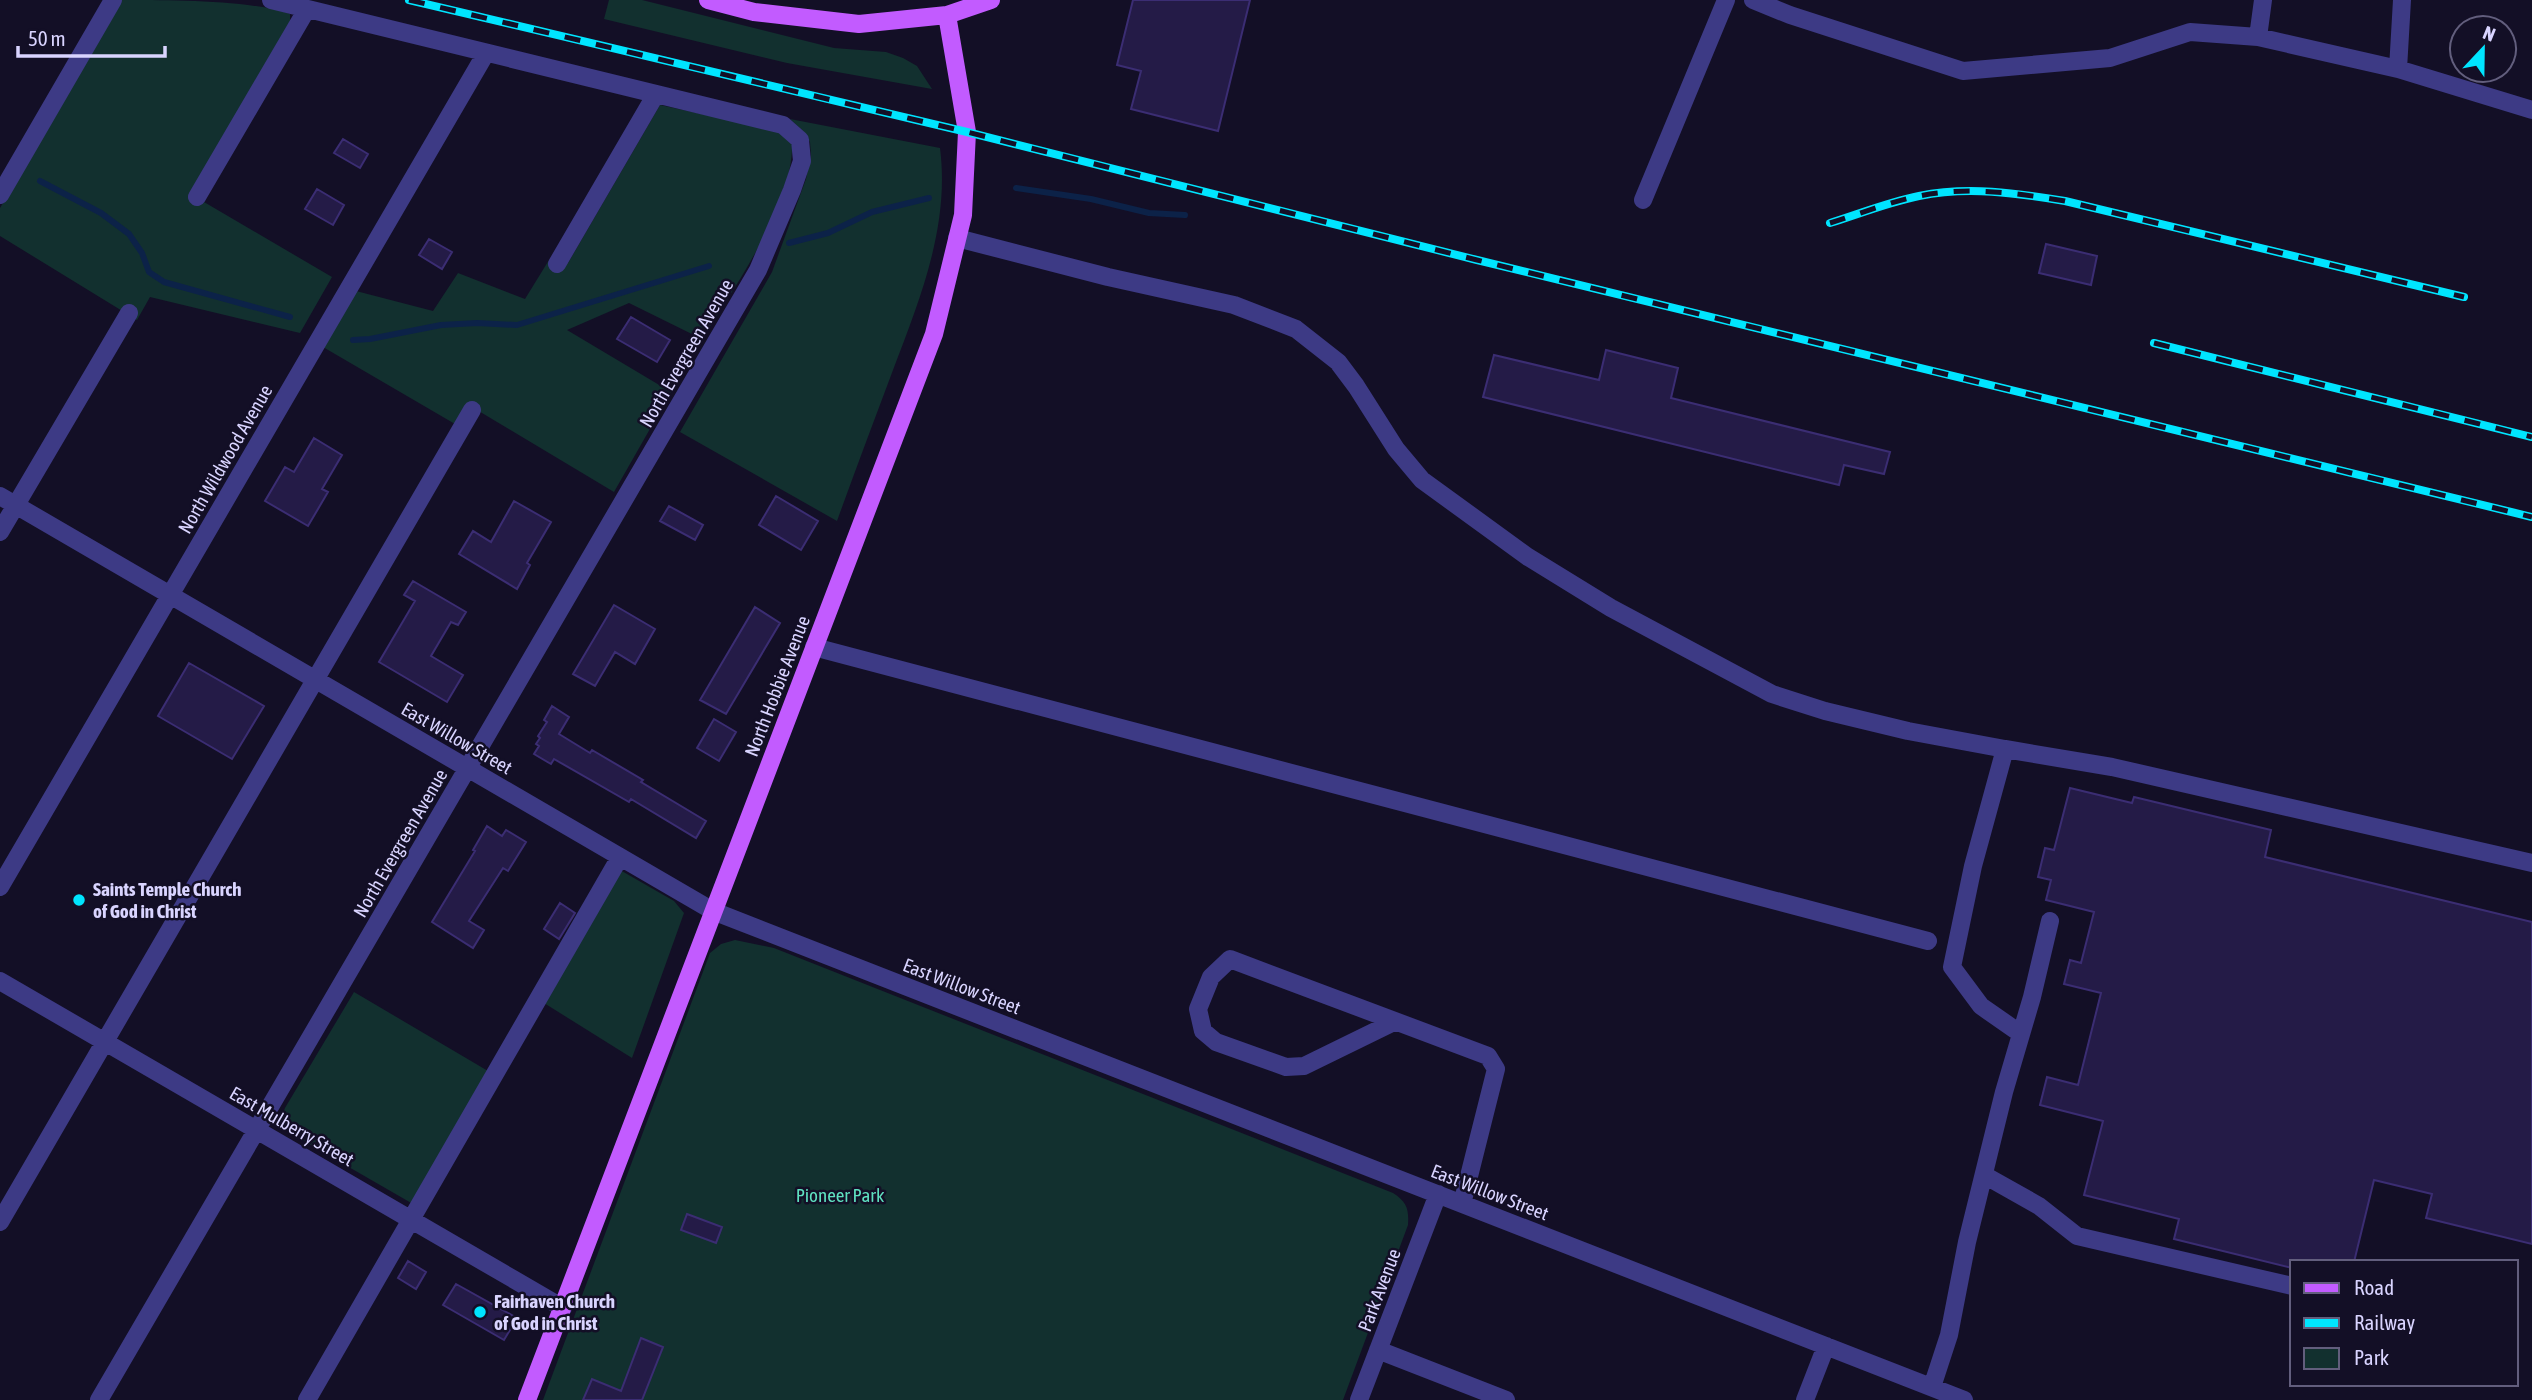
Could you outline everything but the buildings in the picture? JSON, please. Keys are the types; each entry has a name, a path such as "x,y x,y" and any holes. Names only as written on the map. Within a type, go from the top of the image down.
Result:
{"main road":[{"path":"708,0 754,12 859,24 947,15 991,0"},
{"name":"North Hobbie Avenue","path":"527,1400 934,334 963,215 967,132 947,15"}],"street":[{"path":"0,195 113,0"},
{"path":"271,0 656,94 558,264"},
{"path":"1643,200 1726,0"},
{"path":"1754,0 1790,15 1963,71 2110,58 2190,32 2258,37 2398,69 2532,110"},
{"path":"2258,37 2263,0"},
{"path":"2398,69 2402,0"},
{"path":"197,197 307,9"},
{"name":"North Wildwood Avenue","path":"0,887 486,53"},
{"name":"North Evergreen Avenue","path":"99,1400 758,270 796,181 802,161 800,139 783,125 656,94"},
{"path":"957,238 1108,277 1234,305 1296,329 1338,362 1396,449 1422,480 1528,557 1611,608 1772,694 1825,711 1908,731 2112,766 2532,863"},
{"path":"0,532 8,501 129,313"},
{"path":"0,1222 472,411"},
{"name":"East Willow Street","path":"8,501 713,911 1964,1400"},
{"path":"814,647 1928,941"},
{"path":"2005,749 1973,866 1952,967 1981,1006 2021,1034"},
{"path":"307,1400 620,857"},
{"path":"1932,1387 1949,1335 1967,1242 2050,922"},
{"path":"1394,1022 1304,1066 1286,1067 1216,1042 1203,1031 1198,1009 1211,977 1230,959 1488,1056 1496,1069 1462,1204"},
{"name":"East Mulberry Street","path":"0,981 563,1308"},
{"path":"1984,1175 2039,1206 2077,1236 2290,1286"},
{"name":"Park Avenue","path":"1359,1400 1438,1194"},
{"path":"1805,1400 1826,1346"},
{"path":"1378,1350 1506,1400"}],"green space":[{"path":"122,0 232,3 290,14 290,23 204,202 332,277 300,333 150,297 137,320 0,236 0,208"},
{"path":"609,0 642,0 834,48 886,52 917,66 932,89 787,63 604,19"},
{"path":"660,105 776,130 792,144 790,167 773,219 745,271 702,339 629,303 567,330 671,392 614,492 467,404 455,424 323,347 356,291 433,311 458,273 525,299 549,260 568,263"},
{"path":"790,119 940,148 941,206 930,262 913,316 837,521 680,432 772,272 806,179 811,155 810,142"},
{"path":"620,870 674,901 684,913 632,1058 544,1003"},
{"name":"Pioneer Park","path":"735,940 774,948 1398,1196 1406,1206 1408,1225 1343,1400 543,1400 710,953 721,944"},
{"path":"354,992 488,1071 413,1204 288,1132 282,1123 285,1108"}],"waterway":[{"path":"40,181 101,213 129,234 142,253 149,272 164,282 290,317"},
{"path":"1016,188 1091,199 1149,213 1185,215"},
{"path":"789,243 828,233 872,212 929,198"},
{"path":"353,340 441,325 517,325 709,266"}],"railway":[{"path":"409,0 967,132 1477,260 2532,517"},
{"path":"1830,223 1919,196 1956,191 2010,193 2065,201 2464,297"},
{"path":"2154,343 2532,437"}],"place":[{"name":"Saints Temple Church of God in Christ","path":"79,900"},
{"name":"Fairhaven Church of God in Christ","path":"480,1312"}]}
